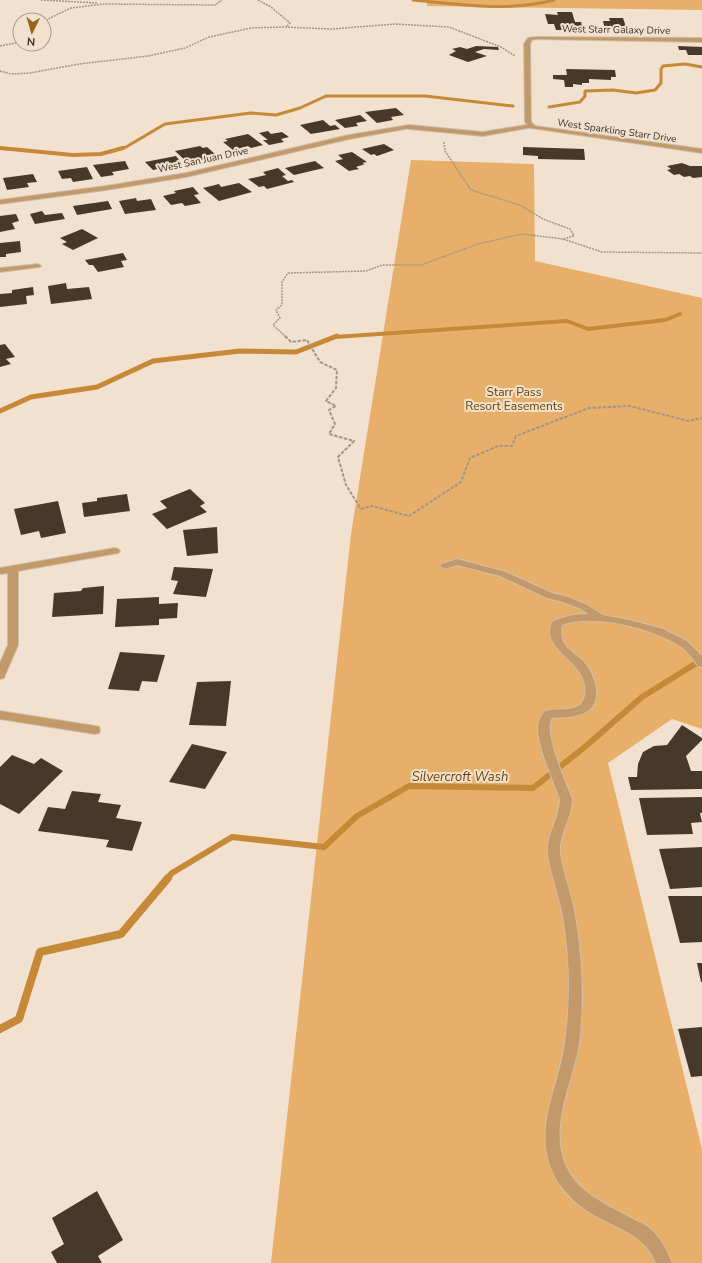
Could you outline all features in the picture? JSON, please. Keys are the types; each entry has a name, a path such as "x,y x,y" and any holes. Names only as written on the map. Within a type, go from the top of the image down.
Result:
{"street":[{"name":"West Starr Galaxy Drive","path":"527,60 527,44 530,39 702,40"},
{"path":"527,60 528,120 532,126"},
{"name":"West San Juan Drive","path":"0,202 106,188 186,175 349,137 408,127 461,134 482,134 532,126"},
{"name":"West Sparkling Starr Drive","path":"532,126 543,129 702,151"},
{"path":"0,270 38,266"},
{"path":"0,571 115,551"},
{"path":"445,566 457,562 503,574 550,596 566,599 584,607 600,618"},
{"path":"0,675 13,644 13,569"},
{"path":"664,1263 660,1253 644,1233 591,1205 574,1190 561,1173 553,1153 552,1128 572,1043 576,982 570,916 554,853 558,828 566,808 566,799 550,755 543,728 549,714 574,712 584,708 589,703 592,693 588,674 581,665 559,645 555,635 557,623 571,618 600,618 662,631 685,644 702,663"},
{"path":"0,715 94,730"}],"path":[{"path":"41,0 104,4 215,5 222,0"},
{"path":"258,0 290,22 285,27"},
{"path":"52,17 71,8 104,4"},
{"path":"0,71 11,74 30,73 79,64 148,56 185,48 209,37 244,30 285,27 332,29 395,24 449,27 464,32 472,38 501,47 516,57 527,60"},
{"path":"0,46 12,44"},
{"path":"443,131 445,151 471,190 520,205 543,219 570,228 574,236 563,239"},
{"path":"702,253 602,252 563,239 522,234 478,244 421,265 382,265 366,270 288,273 282,282 282,305 276,310 280,318 273,325 291,342 307,340 320,362 337,370 336,388 326,401 336,406 329,410 335,424 328,434 354,441 338,457 346,486 362,509 372,506 409,516 461,482 470,458 498,446 512,446 516,436 589,408 630,406 688,420 702,418"}],"green space":[{"path":"427,0 702,0 702,10 427,6"},
{"name":"Starr Pass Resort Easements","path":"411,160 534,164 535,261 702,298 702,729 672,719 608,763 702,1149 702,1263 271,1263 351,534"}],"building":[{"path":"557,12 572,12 575,22 581,22 583,30 556,30 554,24 548,24 545,14 558,15"},
{"path":"609,18 623,18 626,27 636,27 638,33 618,32 617,29 605,29 603,21 610,21"},
{"path":"476,46 498,47 499,50 484,49 475,52 487,56 468,62 449,55 456,51 452,49 460,47 467,49"},
{"path":"678,46 702,47 702,55 688,55 686,50 679,50"},
{"path":"566,69 615,70 616,77 611,77 611,80 589,79 589,83 582,83 582,85 573,84 573,87 565,87 564,80 553,79 553,75 567,75"},
{"path":"396,108 404,115 391,117 393,120 377,123 365,112"},
{"path":"360,115 367,121 356,123 358,126 345,128 335,120"},
{"path":"323,120 330,126 335,125 340,129 311,134 300,125"},
{"path":"268,131 271,134 282,132 289,137 281,139 284,142 269,145 263,140 268,140 259,133"},
{"path":"248,134 263,145 251,148 248,146 233,150 223,142 228,141 225,139"},
{"path":"384,144 394,150 377,156 374,154 371,155 362,149"},
{"path":"200,146 203,148 207,147 215,154 202,156 205,159 188,163 175,151"},
{"path":"523,147 584,149 585,160 538,159 538,156 523,155"},
{"path":"352,152 367,162 356,167 359,169 349,171 335,161 343,159 338,155"},
{"path":"176,156 182,164 153,170 145,162"},
{"path":"125,161 129,169 112,172 114,175 101,177 93,165"},
{"path":"315,161 324,168 294,175 285,168"},
{"path":"682,163 690,166 702,166 702,177 693,178 690,176 684,177 679,174 674,175 667,170 671,169 667,166"},
{"path":"87,167 93,179 73,182 71,178 62,179 58,171"},
{"path":"278,168 286,175 282,176 288,181 292,180 294,182 267,189 264,186 259,187 248,179 266,175 263,172"},
{"path":"33,174 37,182 27,183 29,187 7,190 3,178"},
{"path":"239,183 252,192 219,201 203,188 219,184 221,187"},
{"path":"193,187 199,194 194,195 201,203 185,206 182,203 171,205 163,196 176,193 174,191"},
{"path":"136,198 137,201 151,199 156,210 125,214 119,201"},
{"path":"108,201 112,209 77,215 73,206"},
{"path":"42,211 45,215 62,213 65,219 35,224 30,214"},
{"path":"16,214 19,221 12,223 15,229 0,232 0,216"},
{"path":"82,229 98,238 73,250 62,244 67,242 60,238"},
{"path":"20,241 21,252 6,254 6,257 0,257 0,243"},
{"path":"123,253 127,260 121,261 124,267 98,272 93,265 89,265 85,260"},
{"path":"66,283 67,289 89,287 92,299 51,304 48,286"},
{"path":"33,287 34,295 26,296 27,304 0,307 0,294 12,293 12,290"},
{"path":"5,344 15,357 6,359 11,364 0,367 0,345"},
{"path":"190,489 205,503 200,506 207,512 167,529 152,514 167,508 160,501"},
{"path":"127,494 130,511 84,517 82,503 97,501 97,498"},
{"path":"58,501 66,533 41,538 39,531 21,535 14,509"},
{"path":"217,527 218,553 187,556 183,530"},
{"path":"174,567 213,569 206,597 173,594 178,581 171,580"},
{"path":"104,586 103,614 52,617 54,593 81,591 83,588"},
{"path":"159,597 159,604 178,603 177,618 159,619 159,625 115,627 117,599"},
{"path":"120,652 165,655 157,682 142,681 139,691 108,689"},
{"path":"231,681 226,726 189,725 197,682"},
{"path":"682,725 702,738 702,740 686,756 691,771 702,771 702,789 631,790 628,777 637,777 638,764 643,752 654,746 667,745"},
{"path":"192,744 227,752 205,789 169,782"},
{"path":"12,755 34,764 41,758 63,771 19,814 0,804 0,767"},
{"path":"72,791 101,794 98,802 121,805 116,818 142,822 132,851 106,847 109,840 38,831 48,807 65,809"},
{"path":"702,797 702,813 700,813 702,822 691,823 693,834 647,835 639,798"},
{"path":"702,847 702,887 670,889 659,849"},
{"path":"668,896 702,896 702,942 680,943"},
{"path":"697,963 702,963 702,982 701,982"},
{"path":"702,1027 702,1076 691,1077 678,1029"},
{"path":"97,1191 123,1240 98,1256 102,1263 57,1263 51,1252 64,1244 52,1218"}],"waterway":[{"path":"413,0 501,7 536,4 554,0"},
{"path":"549,107 580,102 585,96 585,91 613,90 636,93 655,90 661,83 661,69 663,66 685,64 702,67"},
{"path":"119,149 126,147 165,124 251,113 276,115 300,108 326,96 425,96 513,106"},
{"path":"10,149 0,148 73,155 101,154 123,148"},
{"path":"335,337 567,321 588,329 665,320 680,314"},
{"path":"0,411 31,397 97,387 153,361 240,351 296,352 337,336"},
{"name":"Silvercroft Wash","path":"167,879 172,873 232,837 324,847 357,816 409,786 533,788 586,746 642,697 695,664 702,662"},
{"name":"Silvercroft Wash","path":"0,1029 19,1019 40,952 121,934 168,878"}]}
